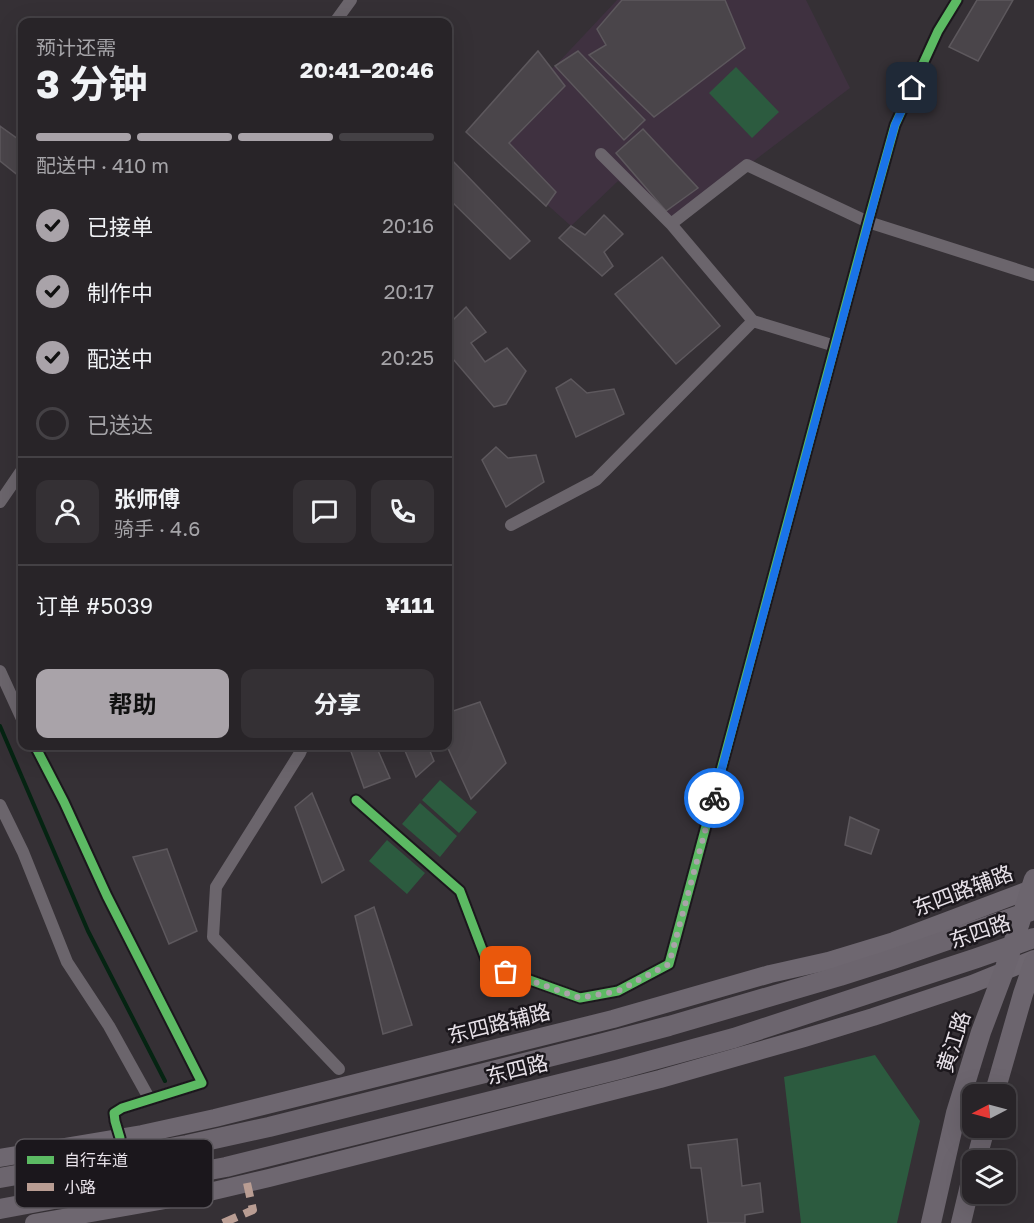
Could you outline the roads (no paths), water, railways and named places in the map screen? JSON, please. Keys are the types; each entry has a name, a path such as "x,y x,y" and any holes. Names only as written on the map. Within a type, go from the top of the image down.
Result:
{"main road":[{"name":"黄江路","path":"931,1223 956,1113 1011,946 1028,912 1033,886"},
{"name":"东四路辅路","path":"114,1139 295,1099 613,1019 770,974 828,961 894,941 1033,886"},
{"name":"东四路","path":"213,1139 669,1026 890,960 1028,912"},
{"name":"东四路","path":"213,1169 598,1075 734,1038 1034,938"},
{"path":"213,1190 670,1076 873,1017 1034,961"},
{"path":"997,1084 1034,961"},
{"name":"东四路辅路","path":"0,1158 15,1156"},
{"name":"东四路","path":"0,1178 15,1175"},
{"path":"961,1223 966,1204"},
{"name":"东四路","path":"0,1209 15,1206"},
{"path":"34,1223 116,1208"}],"street":[{"path":"338,18 351,0"},
{"path":"356,800 460,891 488,965 580,998 618,991 669,964 895,125 938,31 957,0"},
{"path":"601,154 671,224 753,321 835,346"},
{"path":"671,224 747,165 868,222 1034,275"},
{"path":"511,525 596,480 753,321"},
{"path":"0,502 18,476"},
{"path":"0,671 18,710"},
{"path":"37,750 107,896 202,1083 149,1098 114,1113 120,1138"},
{"path":"301,750 216,887 213,937 339,1069"},
{"path":"0,805 23,852 67,962 109,1026 149,1098"}],"waterway":[{"path":"0,726 88,931 165,1081"}]}
